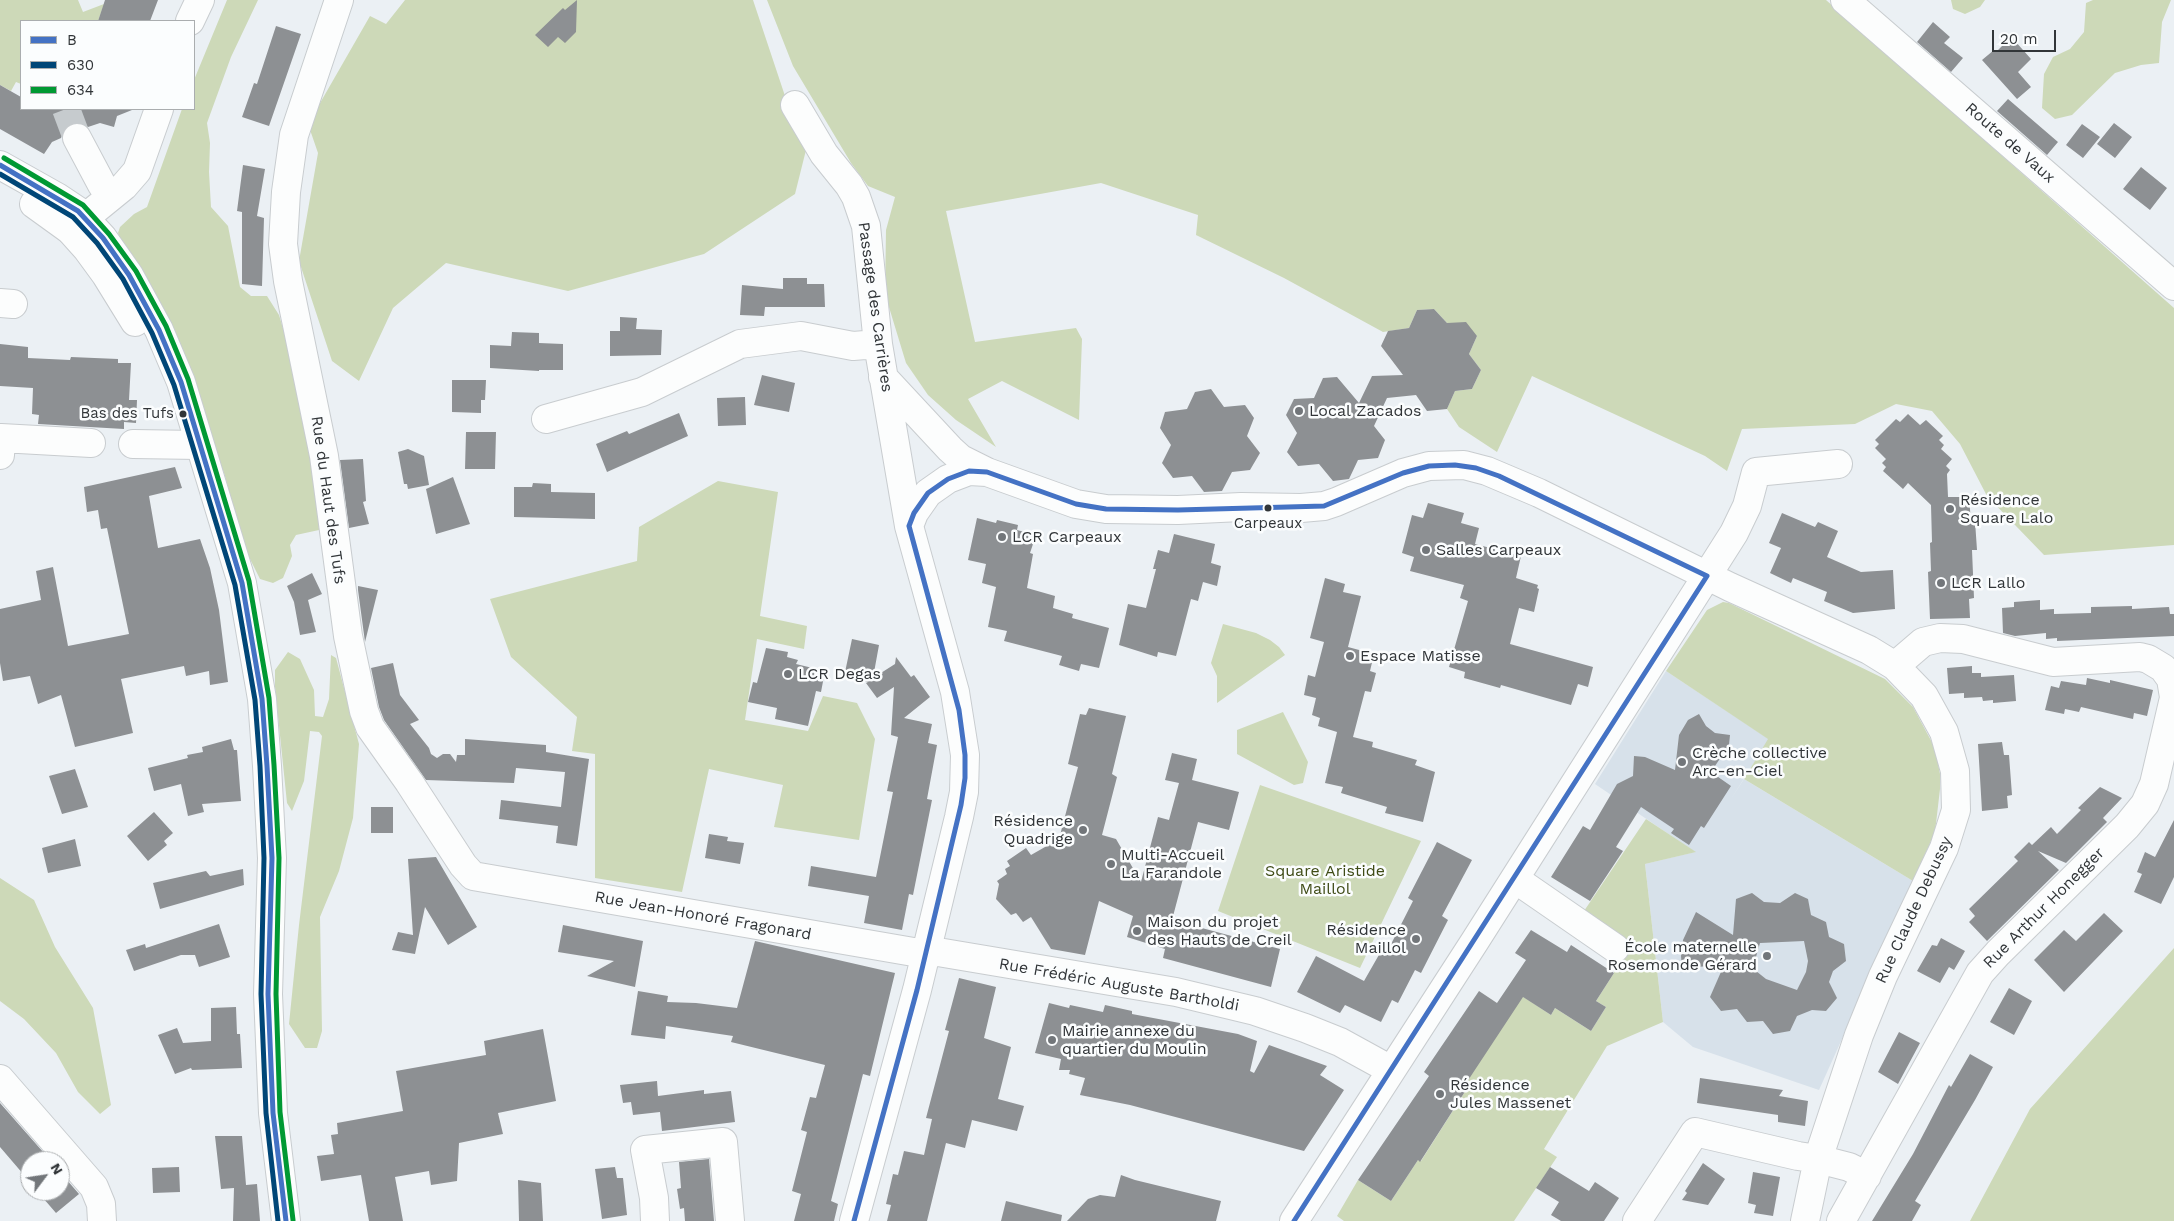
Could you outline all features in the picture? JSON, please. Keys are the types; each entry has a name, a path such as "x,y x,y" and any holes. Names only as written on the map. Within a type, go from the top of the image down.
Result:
{"street":[{"path":"190,20 200,0"},
{"name":"Rue du Haut des Tufs","path":"339,0 294,135 285,198 283,244 288,281 324,456 352,660 370,727 409,782 463,865 474,876 482,878"},
{"name":"Route de Vaux","path":"1845,0 2174,286"},
{"name":"Passage des Carrières","path":"795,105 824,154 849,185 862,211 868,239 878,344 908,526 957,701 965,755 962,805 854,1221"},
{"path":"77,224 124,186 137,171 159,110"},
{"path":"77,138 102,185"},
{"path":"0,165 68,203 87,249 116,291 158,365 199,445 242,583 262,699 272,858 268,994 273,1113 286,1221"},
{"path":"0,185 45,211 77,224"},
{"path":"546,419 642,392 740,344 801,336 853,346 878,344"},
{"name":"Rue Claude Debussy","path":"883,377 961,459 986,472 1076,504 1106,509 1178,510 1324,506 1343,500 1403,472 1429,466 1464,465 1487,471 1539,493 1707,576 1869,650 1895,666 1924,696 1944,732 1955,771 1956,810 1944,848 1866,1016 1818,1159 1805,1221"},
{"path":"0,455 1,438 91,443"},
{"path":"132,444 199,445"},
{"path":"1294,1221 1515,879 1707,576 1740,521 1747,506 1756,472 1838,464"},
{"path":"908,526 920,502 937,485 969,472 986,472"},
{"name":"Rue Arthur Honegger","path":"1841,1221 1980,973 2127,826 2145,804 2154,784 2174,697 2171,679 2163,668 2156,662 2140,657 2053,662 1969,640 1940,638 1923,642 1895,666"},
{"name":"Rue Jean-Honoré Fragonard","path":"482,878 925,952"},
{"path":"1515,879 1615,948"},
{"name":"Rue Frédéric Auguste Bartholdi","path":"925,952 1167,991 1255,1011 1340,1042 1391,1070"},
{"path":"0,1079 94,1187 101,1204 102,1221"},
{"path":"1637,1221 1695,1132 1818,1159 1849,1167 1867,1176"},
{"path":"655,1221 654,1198 645,1150 723,1142 730,1221"}],"shaded area":[{"name":"École maternelle Rosemonde Gérard","path":"1666,671 1769,739 1731,799 1744,779 1913,881 1819,1090 1693,1047 1663,1022 1645,864 1695,852 1595,784"}],"green space":[{"path":"0,0 78,0 83,12 104,4 98,20 20,20 20,84 16,82 11,91 0,85"},
{"path":"227,0 258,0 231,57 207,123 210,143 211,207 228,226 240,287 251,296 267,296 279,315 288,345 317,474 319,530 296,535 290,545 292,556 283,578 273,583 260,579 246,551 224,473 203,421 118,233 120,227 134,214 147,207 182,110 195,110 195,78"},
{"path":"405,0 753,0 794,123 806,150 795,194 704,254 568,291 446,263 393,308 359,381 332,361 299,261 318,153 308,124 370,16 386,24"},
{"path":"767,0 1826,0 2174,308 2174,545 2044,555 1987,496 1960,444 1932,411 1896,404 1855,424 1742,429 1727,471 1705,456 1532,376 1497,452 1459,427 1447,409 1455,391 1472,389 1481,370 1469,354 1477,336 1447,323 1434,309 1417,310 1409,328 1383,332 1284,278 1196,235 1198,215 1101,183 946,211 975,342 1076,328 1082,339 1079,420 1002,381 968,399 996,447 956,420 928,395 906,363 885,294 886,230 895,197 868,186 851,163 793,66"},
{"path":"1951,0 1985,0 1980,7 1965,14 1953,9"},
{"path":"2093,0 2171,0 2162,22 2159,63 2141,65 2115,73 2072,115 2055,119 2042,108 2044,74 2053,57 2070,49 2084,32 2086,3"},
{"path":"718,481 778,492 760,616 807,626 804,649 757,639 745,720 808,731 823,696 857,703 875,739 859,840 774,827 783,785 709,769 682,892 595,878 595,754 572,751 577,717 511,657 490,599 637,561 639,527"},
{"path":"1723,602 1729,603 1885,679 1913,707 1935,748 1940,774 1940,789 1935,832 1913,881 1744,779 1768,739 1666,671 1707,610"},
{"path":"1223,624 1256,633 1270,640 1285,655 1217,703 1217,676 1211,663"},
{"path":"288,652 300,659 314,690 315,716 323,717 329,699 331,655 336,658 359,744 353,818 339,871 320,917 322,1031 317,1048 305,1048 289,1024 322,736 319,732 310,731 304,781 292,811 287,803 275,687 275,670"},
{"path":"1283,712 1308,762 1303,783 1294,785 1237,754 1237,730"},
{"name":"Square Aristide Maillol","path":"1260,785 1421,841 1360,968 1218,911"},
{"path":"1646,819 1696,852 1645,864 1663,1022 1607,1046 1544,1149 1557,1157 1514,1221 1344,1221 1337,1216 1358,1180 1391,1201 1418,1160 1421,1161 1466,1090 1461,1086 1522,996 1551,1015 1555,1008 1591,1031 1606,1007 1596,1001 1614,973 1615,948 1582,914"},
{"path":"0,878 34,900 55,947 93,1008 111,1105 100,1114 78,1092 56,1053 24,1019 0,1001"},
{"path":"2174,948 2174,1221 1970,1221 2030,1109"}],"building":[{"path":"105,0 158,0 150,20 98,20"},
{"path":"577,0 576,32 565,43 558,37 548,47 535,35 563,8 565,10"},
{"path":"1933,22 1950,37 1944,43 1963,58 1951,72 1917,42"},
{"path":"276,26 301,34 269,126 242,117 254,83 257,84"},
{"path":"2008,40 2015,41 2031,59 2018,72 2031,87 2017,99 1982,60 1994,50 1996,52"},
{"path":"0,85 20,96 20,110 132,110 117,116 114,127 100,123 88,127 78,122 70,124 64,129 61,138 52,142 44,154 0,129"},
{"path":"2008,99 2058,142 2047,155 1997,111"},
{"path":"2114,123 2132,137 2115,158 2097,144"},
{"path":"2082,124 2100,137 2083,158 2066,145"},
{"path":"243,165 265,169 257,216 264,218 262,286 242,284 242,212 237,211"},
{"path":"2141,167 2167,188 2150,210 2123,189"},
{"path":"783,278 807,278 807,284 824,284 825,307 765,307 764,316 740,315 742,285 783,289"},
{"path":"1434,309 1447,323 1466,322 1477,336 1469,354 1481,370 1472,389 1455,391 1447,409 1427,411 1416,395 1387,398 1374,426 1385,440 1378,458 1358,460 1349,479 1333,481 1319,464 1298,466 1287,452 1297,433 1286,415 1294,399 1314,398 1323,378 1337,377 1359,403 1372,376 1403,375 1381,346 1388,331 1409,328 1417,310"},
{"path":"620,317 637,318 636,329 662,330 661,355 610,356 610,331 620,331"},
{"path":"512,332 539,333 539,343 563,344 563,370 539,371 490,368 490,345 511,346"},
{"path":"0,344 28,347 28,358 70,360 71,357 118,359 118,363 131,363 129,400 137,400 136,423 124,422 124,429 38,424 39,415 32,414 33,388 0,386"},
{"path":"762,375 795,383 789,412 754,405"},
{"path":"452,380 486,380 485,400 481,400 481,413 452,412"},
{"path":"1211,389 1224,407 1245,405 1254,418 1247,436 1260,453 1250,470 1232,472 1222,491 1204,492 1192,476 1173,478 1162,463 1171,445 1160,428 1165,412 1187,409 1195,392"},
{"path":"745,397 746,425 718,426 717,398"},
{"path":"679,413 688,436 607,472 596,444 627,431 629,434"},
{"name":"Résidence Square Lalo","path":"1908,414 1920,425 1926,420 1943,436 1939,440 1944,445 1941,449 1952,459 1946,466 1950,470 1947,474 1948,497 1969,497 1971,522 1975,521 1977,550 1972,550 1974,598 1969,599 1970,618 1930,619 1928,572 1931,571 1931,505 1908,483 1903,489 1883,471 1886,467 1882,463 1886,459 1875,448 1879,444 1875,440 1896,419 1900,422"},
{"path":"466,432 496,432 495,469 465,469"},
{"path":"408,449 424,456 429,485 408,489 407,484 404,484 398,452"},
{"path":"363,459 366,501 363,502 369,524 349,528 340,460"},
{"path":"175,467 182,488 149,496 158,548 200,539 210,568 219,610 228,682 210,685 209,671 186,676 184,666 121,679 133,733 75,747 61,695 38,704 30,676 3,681 0,663 0,609 41,600 36,571 53,567 68,646 129,634 107,528 101,529 98,510 87,512 84,487"},
{"path":"453,477 470,524 436,534 426,489"},
{"path":"533,483 551,484 551,492 595,493 595,519 514,517 514,487 532,487"},
{"path":"1428,503 1464,513 1461,523 1479,528 1475,544 1521,556 1516,578 1538,585 1537,588 1539,589 1534,612 1519,608 1510,644 1593,667 1588,687 1578,684 1571,705 1501,685 1500,688 1464,678 1465,672 1449,667 1468,601 1460,598 1464,585 1410,571 1414,557 1402,553 1412,515 1423,518"},
{"path":"1782,513 1815,527 1818,522 1838,531 1827,557 1861,572 1893,570 1895,609 1853,613 1824,601 1827,592 1793,578 1791,583 1770,573 1781,548 1769,543"},
{"path":"977,518 996,523 997,520 1018,525 1017,530 1036,535 1030,553 1033,554 1027,588 1055,596 1053,608 1073,614 1072,618 1109,628 1099,668 1081,664 1079,671 1059,665 1062,656 1004,641 1007,631 988,627 996,587 982,583 986,564 968,560"},
{"path":"1174,534 1215,544 1211,563 1221,566 1217,586 1203,582 1198,601 1191,599 1176,656 1158,652 1157,657 1119,645 1128,604 1146,608 1156,569 1153,569 1158,550 1169,553"},
{"path":"312,573 322,594 308,600 316,632 300,635 294,602 287,586"},
{"path":"1325,578 1345,584 1343,592 1361,596 1348,647 1374,654 1370,671 1376,673 1371,692 1365,691 1353,737 1373,742 1372,747 1417,760 1415,765 1435,772 1423,822 1385,813 1387,807 1341,793 1343,787 1325,783 1337,732 1318,726 1320,718 1312,715 1316,698 1304,695 1308,675 1315,677 1324,642 1310,638"},
{"path":"358,586 378,590 365,642 358,590"},
{"path":"2040,600 2040,610 2054,609 2054,614 2091,613 2091,607 2132,606 2132,609 2169,607 2170,614 2174,614 2174,636 2057,641 2057,638 2046,639 2046,633 2015,636 2003,633 2002,608 2014,607 2014,602"},
{"path":"852,639 879,645 873,678 895,664 896,657 911,677 914,675 930,697 904,718 932,724 928,743 937,745 927,799 932,800 913,895 909,894 902,930 864,923 869,896 808,886 811,866 876,877 893,792 887,791 898,737 891,735 894,687 877,698 866,683 868,682 844,677"},
{"path":"766,648 788,652 787,657 798,660 796,664 825,671 821,692 816,691 808,726 775,719 777,708 748,702 753,682 757,683"},
{"path":"393,663 400,695 419,720 410,724 429,748 431,754 437,758 443,754 450,754 456,762 457,755 465,755 465,739 546,745 546,752 589,759 577,846 556,843 558,826 499,819 501,800 561,807 565,772 516,768 514,783 426,780 384,720 379,707 371,668"},
{"path":"1972,666 1972,673 1981,673 1981,677 2014,675 2016,701 1993,703 1993,700 1983,701 1982,697 1964,698 1964,693 1949,694 1947,668"},
{"path":"2087,678 2110,683 2110,680 2153,690 2147,716 2134,713 2133,719 2081,707 2079,712 2065,709 2064,714 2045,710 2051,686 2059,688 2061,681 2086,685"},
{"path":"1089,708 1126,716 1112,774 1117,777 1102,835 1116,839 1141,882 1158,817 1169,820 1179,783 1165,780 1172,753 1197,759 1192,780 1239,792 1229,830 1198,822 1172,920 1280,949 1271,987 1163,958 1165,949 1127,937 1133,916 1099,901 1085,955 1051,949 1031,917 1023,922 1016,913 1011,915 996,899 999,884 997,881 1007,874 1005,869 1010,866 1007,861 1026,848 1031,855 1059,839 1078,767 1068,764 1080,714 1086,715"},
{"path":"1699,714 1706,726 1715,733 1730,735 1729,745 1711,772 1731,786 1704,828 1701,826 1689,845 1671,833 1674,829 1641,807 1616,847 1623,851 1590,901 1551,877 1583,826 1590,830 1617,784 1633,776 1634,756 1645,757 1675,770 1679,735 1688,720"},
{"path":"231,739 234,750 237,750 241,801 202,804 204,812 188,816 181,784 154,791 148,768 188,758 187,755 203,752 202,747"},
{"path":"2002,742 2004,755 2009,755 2012,795 2007,796 2008,808 1982,811 1978,744"},
{"path":"75,769 88,807 62,814 49,776"},
{"path":"2100,787 2122,798 2103,818 2107,822 2066,863 2038,851 2059,870 1987,941 1969,922 1975,916 1969,909 2018,861 2014,857 2029,842 2032,845 2051,827 2057,834 2081,810 2078,808"},
{"path":"371,807 393,807 393,833 371,833"},
{"path":"154,812 173,833 164,841 167,845 148,861 127,836"},
{"path":"2174,820 2174,877 2161,904 2134,892 2142,874 2137,872 2145,852 2155,857"},
{"path":"709,834 728,837 727,841 744,843 740,864 705,858"},
{"path":"75,839 81,866 48,873 42,848"},
{"name":"Résidence Maillol","path":"1437,842 1472,860 1442,916 1448,920 1421,973 1415,970 1398,1003 1392,1000 1381,1022 1345,1005 1340,1013 1297,992 1316,956 1364,981 1380,953 1385,956 1413,901 1408,898"},
{"path":"436,857 477,927 448,945 425,907 415,954 392,950 398,932 413,935 408,859"},
{"path":"243,869 244,885 160,909 153,883 206,871 210,876"},
{"path":"1752,893 1764,902 1780,903 1795,893 1808,899 1811,915 1826,922 1829,937 1844,944 1846,961 1833,971 1829,982 1837,998 1826,1011 1812,1010 1797,1016 1790,1031 1773,1034 1763,1021 1747,1022 1737,1009 1721,1011 1710,997 1724,965 1682,968 1683,940 1696,912 1733,935 1736,899","holes":["1804,941 1808,961 1806,972 1797,990 1766,979 1756,971 1754,964 1760,943"]},
{"path":"2104,913 2123,931 2064,992 2034,960 2064,930 2076,941"},
{"path":"219,924 230,957 199,967 195,955 181,955 134,971 126,950 145,944 146,948"},
{"path":"563,925 643,941 635,987 587,976 614,961 558,952"},
{"path":"1531,930 1567,952 1571,945 1614,973 1596,1001 1606,1007 1591,1031 1555,1008 1551,1015 1523,997 1463,1088 1466,1090 1420,1162 1418,1160 1391,1201 1358,1180 1429,1076 1424,1072 1479,991 1497,1003 1526,960 1515,953"},
{"path":"1941,938 1965,951 1954,970 1949,967 1940,983 1917,971 1932,945 1937,946"},
{"path":"755,941 895,973 870,1076 863,1074 831,1201 838,1204 834,1221 794,1221 801,1194 792,1191 807,1132 801,1130 810,1097 816,1098 825,1065 731,1042 733,1036 666,1026 665,1039 631,1035 638,991 668,996 667,1002 737,1008"},
{"path":"959,978 996,987 984,1038 1011,1047 998,1099 1024,1106 1017,1131 972,1120 965,1148 946,1143 927,1221 887,1221 891,1205 886,1204 893,1174 898,1175 904,1151 924,1155 932,1119 926,1118 949,1031 945,1030"},
{"path":"2009,988 2032,1001 2014,1035 1990,1022"},
{"path":"1049,1003 1069,1008 1070,1005 1103,1012 1105,1005 1132,1011 1132,1014 1238,1034 1257,1041 1250,1071 1254,1073 1269,1045 1327,1066 1320,1075 1344,1090 1304,1151 1130,1105 1080,1095 1085,1078 1069,1074 1070,1070 1059,1070 1061,1059 1035,1053"},
{"path":"236,1007 237,1034 240,1034 242,1068 192,1070 191,1068 175,1074 158,1035 177,1028 183,1043 211,1041 211,1008"},
{"path":"543,1029 556,1101 498,1113 503,1134 459,1143 457,1181 431,1185 429,1171 395,1177 403,1221 369,1221 361,1175 321,1181 317,1156 334,1154 331,1135 338,1134 337,1123 403,1111 396,1071 486,1055 484,1041"},
{"path":"1899,1032 1920,1043 1898,1084 1878,1072"},
{"path":"1970,1054 1993,1067 1915,1201 1921,1205 1912,1221 1872,1221 1913,1154 1949,1085 1951,1087"},
{"path":"1700,1078 1783,1090 1779,1096 1808,1101 1805,1126 1778,1122 1778,1115 1697,1103"},
{"path":"657,1081 658,1096 704,1090 704,1094 731,1091 735,1122 662,1131 660,1112 633,1115 631,1102 623,1103 620,1085"},
{"path":"0,1103 42,1151 20,1151 20,1170 0,1147"},
{"path":"215,1136 242,1136 246,1185 257,1184 260,1221 233,1221 234,1188 221,1189"},
{"path":"709,1159 714,1221 685,1221 684,1208 680,1209 677,1189 681,1188 679,1162"},
{"path":"1703,1163 1725,1179 1708,1205 1682,1200 1687,1193 1685,1191"},
{"path":"179,1167 180,1192 153,1193 152,1168"},
{"path":"615,1167 617,1178 623,1178 627,1215 602,1219 595,1169"},
{"path":"1550,1167 1589,1191 1595,1182 1619,1198 1604,1221 1561,1221 1551,1215 1559,1202 1536,1188"},
{"path":"1753,1172 1780,1177 1773,1216 1754,1213 1756,1205 1748,1203"},
{"path":"1121,1175 1221,1201 1216,1221 1067,1221 1088,1199 1100,1195 1115,1197"},
{"path":"518,1180 541,1183 543,1221 519,1221"},
{"path":"70,1184 79,1194 56,1213 46,1201 70,1201"},
{"path":"1006,1201 1062,1215 1061,1221 1001,1221"}],"tunnel":[{"path":"66,110 77,138"}],"transit line":[{"name":"634","path":"4,158 83,205 109,234 136,271 166,326 188,379 249,581 269,698 274,765 279,858 276,994 280,1112 293,1220"},
{"name":"B","path":"0,165 78,211 103,238 129,275 159,330 181,382 242,583 262,699 267,766 272,858 268,994 273,1113 286,1221"},
{"name":"630","path":"0,174 73,217 97,243 123,279 152,333 174,385 235,585 255,700 260,766 264,858 261,994 266,1113 278,1221"},
{"name":"B","path":"909,526 914,513 928,493 948,479 969,471 987,472 1076,504 1106,509 1178,510 1324,506 1403,473 1429,466 1455,465 1476,468 1499,476 1707,576"},
{"name":"B","path":"854,1221 917,990 961,805 965,778 965,755 959,710 909,526"},
{"name":"B","path":"1294,1221 1707,576"}],"place":[{"name":"Local Zacados","path":"1299,411"},
{"name":"Bas des Tufs","path":"183,414"},
{"name":"Carpeaux","path":"1268,508"},
{"name":"Résidence Square Lalo","path":"1950,509"},
{"name":"LCR Carpeaux","path":"1002,537"},
{"name":"Salles Carpeaux","path":"1426,550"},
{"name":"LCR Lallo","path":"1941,583"},
{"name":"Espace Matisse","path":"1350,656"},
{"name":"LCR Degas","path":"788,674"},
{"name":"Crèche collective Arc-en-Ciel","path":"1682,762"},
{"name":"Résidence Quadrige","path":"1083,830"},
{"name":"Multi-Accueil La Farandole","path":"1111,864"},
{"name":"Maison du projet des Hauts de Creil","path":"1137,931"},
{"name":"Résidence Maillol","path":"1416,939"},
{"name":"École maternelle Rosemonde Gérard","path":"1767,956"},
{"name":"Mairie annexe du quartier du Moulin","path":"1052,1040"},
{"name":"Résidence Jules Massenet","path":"1440,1094"}]}
